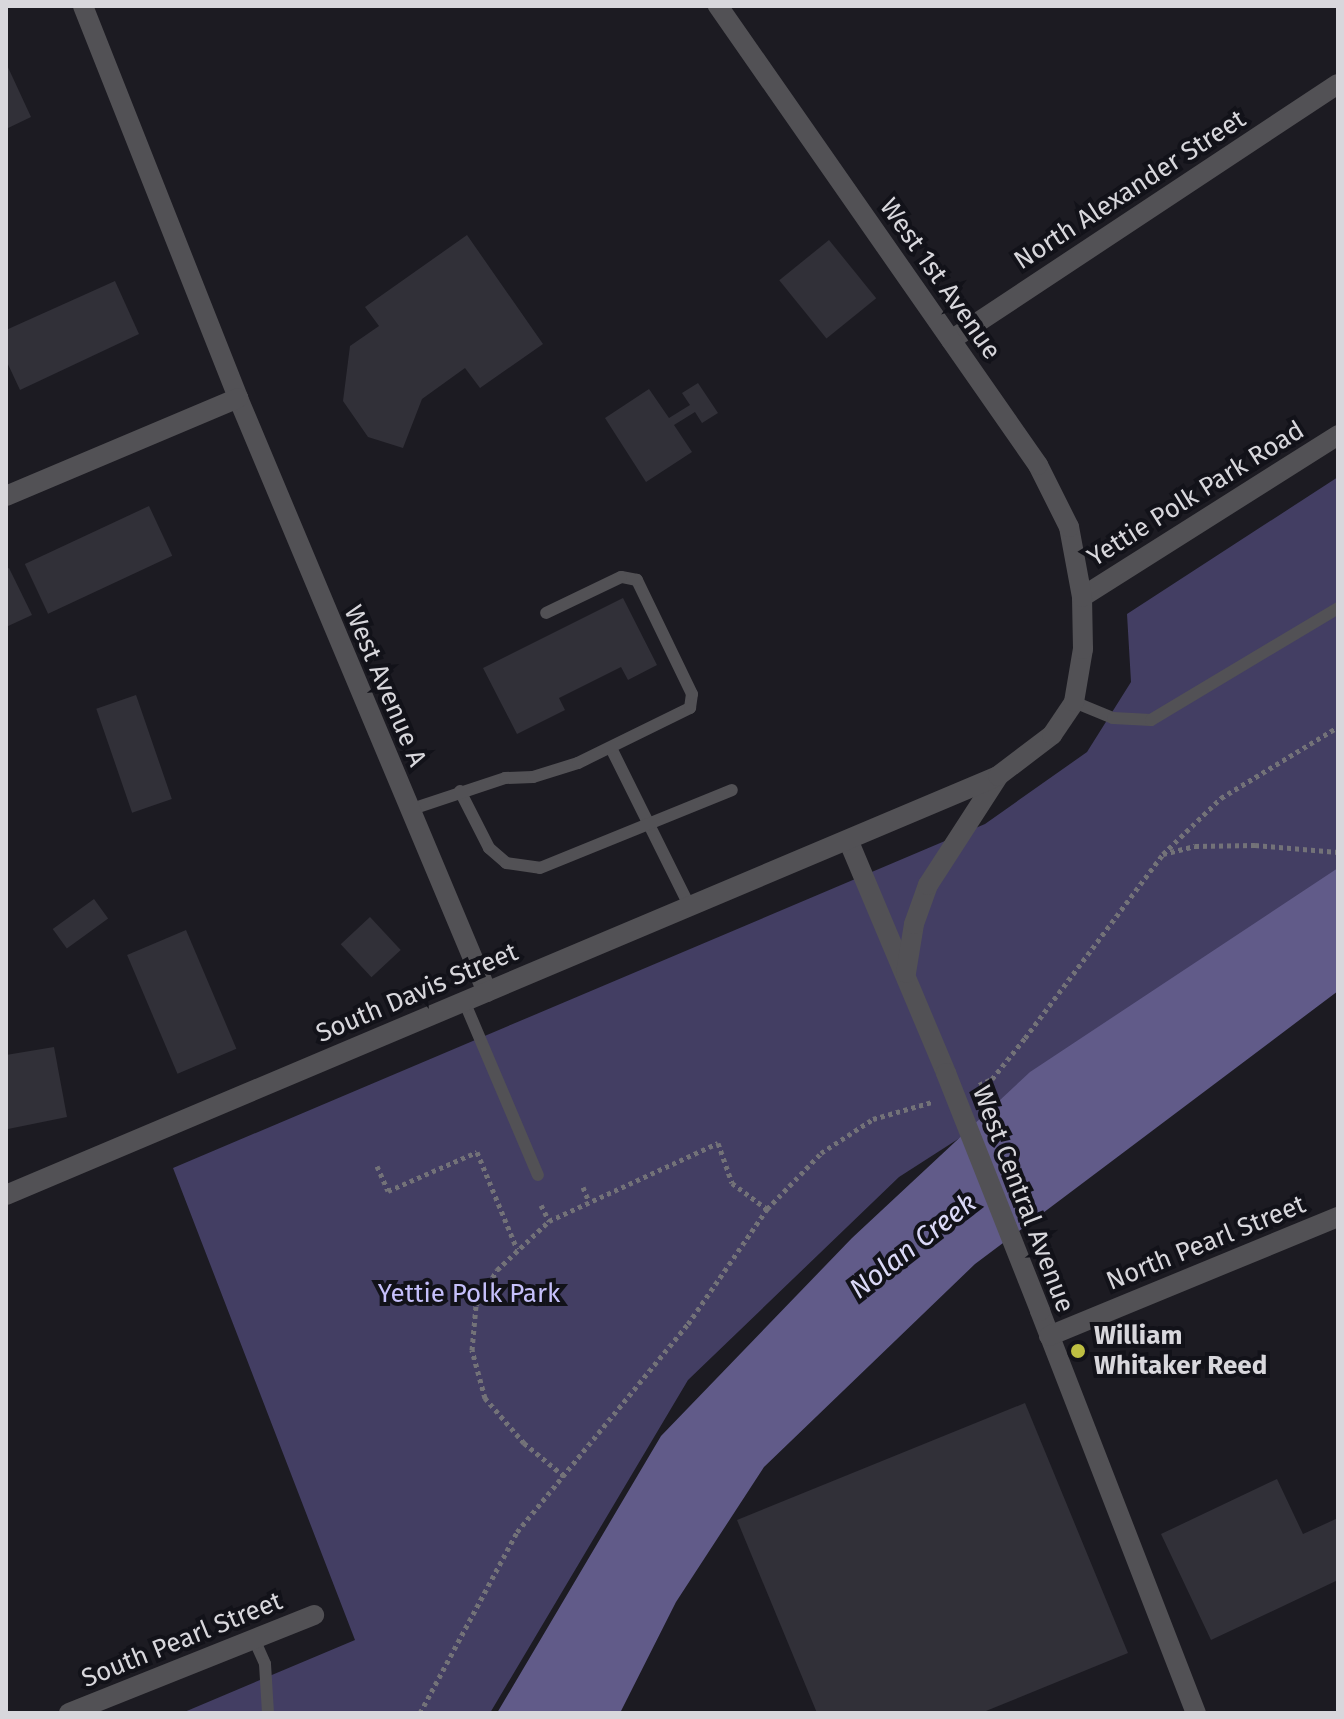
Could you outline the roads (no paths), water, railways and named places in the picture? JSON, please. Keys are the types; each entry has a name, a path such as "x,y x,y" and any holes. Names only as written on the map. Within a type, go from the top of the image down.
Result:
{"street":[{"name":"West Avenue A","path":"83,6 238,398 487,992"},
{"name":"West 1st Avenue","path":"718,6 1038,465 1063,514 1082,597 1083,649 1074,702"},
{"name":"North Alexander Street","path":"951,340 1338,84"},
{"path":"6,496 238,398"},
{"name":"Yettie Polk Park Road","path":"1082,597 1338,435"},
{"path":"906,973 914,924 928,885 998,776 1052,735 1074,702"},
{"name":"South Davis Street","path":"6,1195 849,842 998,776"},
{"name":"West Central Avenue","path":"849,842 946,1073 1196,1713"},
{"name":"North Pearl Street","path":"1049,1336 1338,1217"},
{"name":"South Pearl Street","path":"69,1713 314,1615"}],"lane":[{"path":"409,810 505,778 533,777 611,748 690,708 692,694 645,591 637,580 621,577 546,613"},
{"path":"1074,702 1113,718 1151,720 1338,608"},
{"path":"611,748 690,907"},
{"path":"460,791 489,848 506,863 540,868 732,790"},
{"path":"464,1001 538,1175"},
{"path":"254,1639 265,1664 268,1713"}],"water":[{"name":"Nolan Creek","path":"1338,868 1338,991 975,1264 764,1467 676,1602 620,1713 497,1713 661,1436 852,1238 1030,1072"}],"place":[{"name":"William Whitaker Reed","path":"1078,1351"}],"park label":[{"name":"Yettie Polk Park","path":"469,1294"}]}
